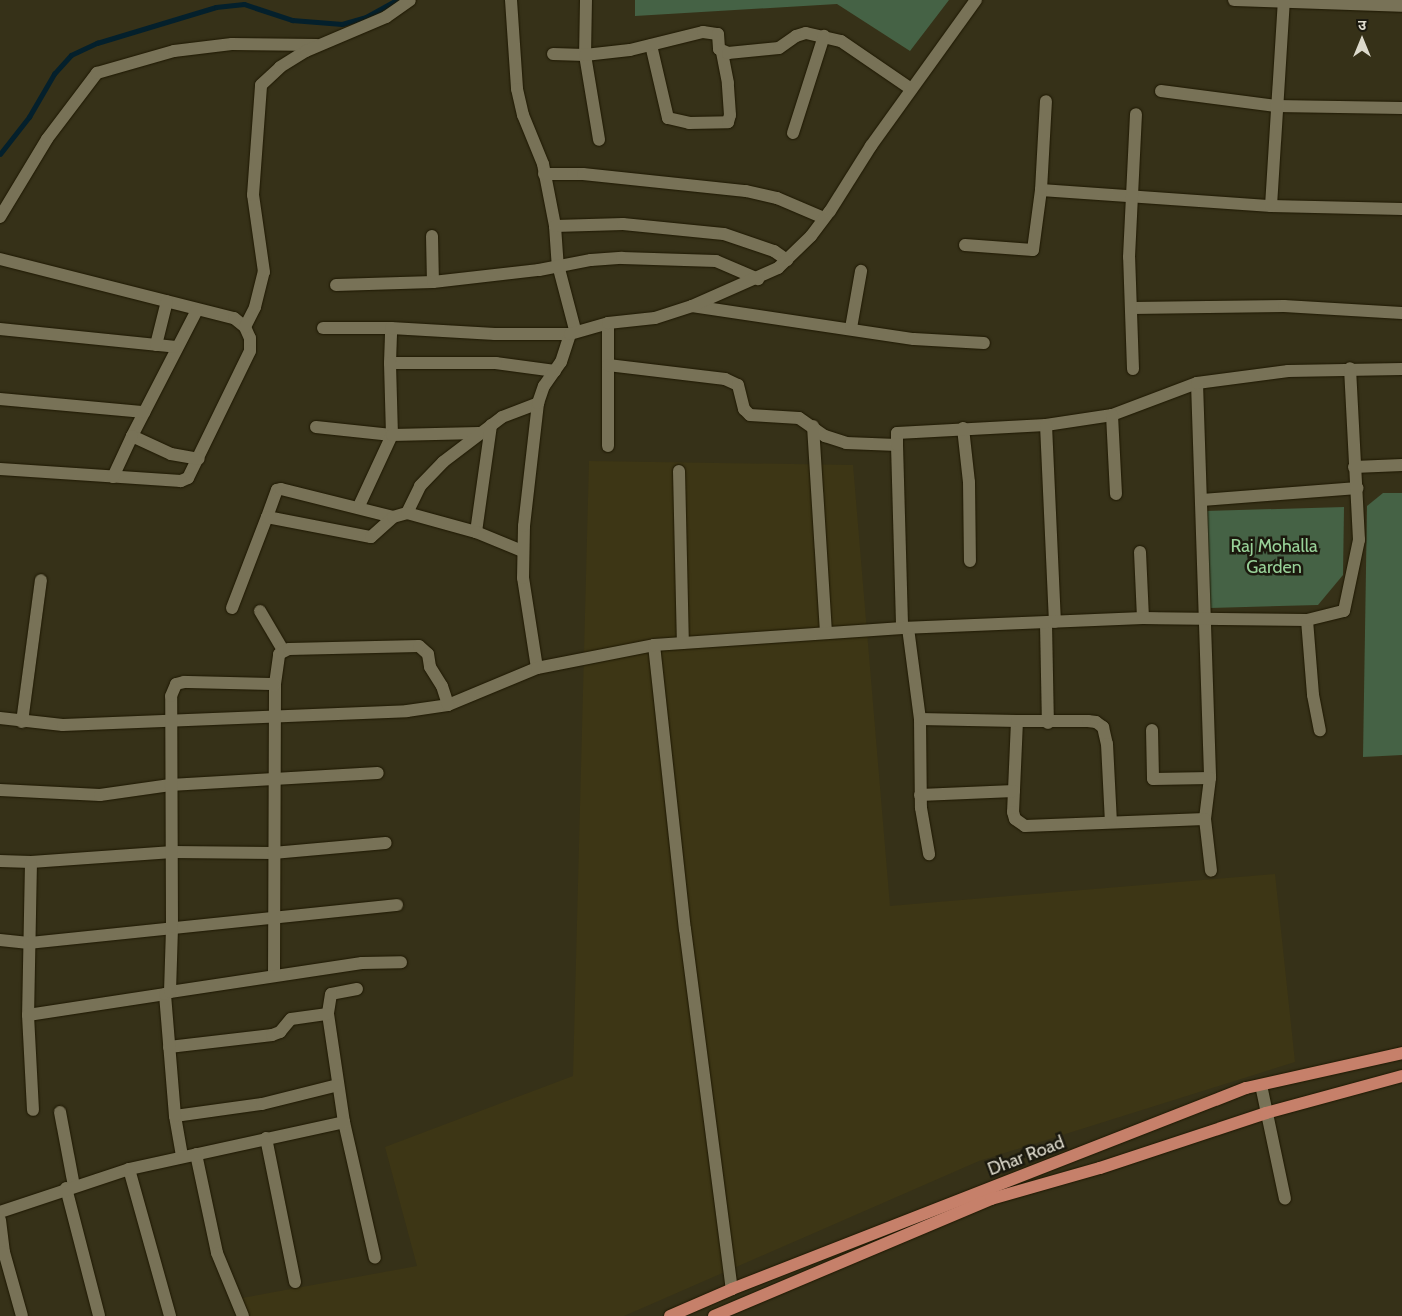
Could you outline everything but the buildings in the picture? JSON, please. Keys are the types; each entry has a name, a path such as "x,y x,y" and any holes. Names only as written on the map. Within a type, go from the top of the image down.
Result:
{"main road":[{"name":"Dhar Road","path":"670,1316 732,1289 1260,1085 1402,1053"},
{"name":"Dhar Road","path":"714,1316 992,1199 1100,1168 1266,1113 1402,1076"}],"street":[{"path":"245,327 256,308 264,272 253,195 261,85 280,67 323,45 386,17 410,0"},
{"path":"511,0 517,89 544,174 555,226 558,265 573,332 555,371 544,386 538,403 522,551 523,578 536,668"},
{"path":"586,0 585,55 599,140"},
{"path":"323,328 391,328 495,334 573,332 608,323 655,318 692,306 758,279 786,260 824,218 911,89 976,0"},
{"path":"1234,0 1402,6"},
{"path":"1271,206 1284,2"},
{"path":"553,54 585,55 651,45 710,32 718,34 728,83 730,115 728,122 689,123 671,121 666,114 651,45"},
{"path":"722,52 779,48 796,36 806,33 824,36 860,52 911,89"},
{"path":"793,133 824,36"},
{"path":"0,217 47,139 97,73 174,51 232,44 323,45"},
{"path":"1161,91 1276,106 1402,108"},
{"path":"965,245 1033,250 1042,190 1046,101"},
{"path":"1133,368 1129,257 1136,114"},
{"path":"544,174 582,174 746,191 777,198 824,218"},
{"path":"1042,190 1271,206 1402,209"},
{"path":"555,226 632,225 724,234 774,251 786,260"},
{"path":"432,236 433,282"},
{"path":"336,284 433,282 530,272 558,265 622,258 716,261 758,279"},
{"path":"0,259 234,318 245,327 250,338 250,351 216,418 193,472 181,481 0,469"},
{"path":"851,328 861,271"},
{"path":"156,345 167,302"},
{"path":"692,306 851,328 914,339 984,343"},
{"path":"1132,308 1284,306 1402,313"},
{"path":"113,477 176,347 197,310"},
{"path":"608,323 608,446"},
{"path":"0,328 176,347"},
{"path":"359,506 392,435 391,328"},
{"path":"390,363 496,363 555,371"},
{"path":"608,365 733,382 738,385 744,410 750,415 799,418 825,436 846,443 897,445"},
{"path":"0,718 22,722 63,725 171,719 275,718 407,711 448,705 536,668 654,645 826,632 1142,618 1204,617 1307,620 1344,611 1359,540 1358,488 1354,467 1350,368"},
{"path":"929,854 920,795 920,719 905,628 897,433 1046,425 1112,415 1197,383 1288,371 1350,368 1402,369"},
{"path":"1197,383 1210,778 1205,819 1211,872"},
{"path":"0,399 144,412"},
{"path":"407,513 420,486 443,462 491,425 523,407 538,403"},
{"path":"1112,415 1116,494"},
{"path":"476,532 491,425"},
{"path":"1046,425 1050,623 1048,723"},
{"path":"813,426 826,632"},
{"path":"316,427 392,435 479,433"},
{"path":"963,428 969,482 970,561"},
{"path":"132,436 171,454 199,459"},
{"path":"1354,467 1402,465"},
{"path":"679,471 683,643"},
{"path":"1202,500 1358,488"},
{"path":"232,608 277,490 281,489 359,506 393,517"},
{"path":"267,517 371,537 393,517 407,513 476,532 522,551"},
{"path":"1140,552 1142,618"},
{"path":"22,722 42,580"},
{"path":"260,611 282,650"},
{"path":"1307,620 1313,695 1320,730"},
{"path":"654,645 680,892 732,1289"},
{"path":"282,650 422,647 448,705"},
{"path":"274,976 275,684 277,658 282,650"},
{"path":"182,1156 175,1116 169,1047 167,993 172,926 173,852 170,785 171,696 176,684 275,684"},
{"path":"920,719 1048,723 1096,722 1103,727 1107,744 1111,822"},
{"path":"1017,721 1014,791 1015,819 1026,826 1205,819"},
{"path":"1152,730 1153,780 1210,778"},
{"path":"0,790 100,795 170,785 276,782 378,773"},
{"path":"920,795 1014,791"},
{"path":"0,861 31,862 173,852 273,853 386,843"},
{"path":"31,862 28,1015 33,1110"},
{"path":"0,940 30,943 172,926 274,918 397,905"},
{"path":"28,1015 362,963 401,962"},
{"path":"358,989 331,994 328,1014 344,1122 375,1258"},
{"path":"169,1047 272,1035 297,1017 328,1014"},
{"path":"175,1116 262,1104 338,1085"},
{"path":"1260,1085 1284,1199"},
{"path":"60,1112 70,1187 99,1316"},
{"path":"0,1212 70,1187 129,1169 344,1122"},
{"path":"266,1138 294,1282"},
{"path":"196,1154 217,1253 243,1316"},
{"path":"129,1169 170,1316"},
{"path":"0,1220 4,1252 22,1316"}],"shaded area":[{"path":"589,461 853,465 890,906 1275,874 1295,1062 979,1161 624,1316 249,1316 242,1298 417,1266 385,1147 573,1076"}],"green space":[{"path":"635,0 949,0 910,51 837,4 635,16"},
{"path":"1383,493 1402,493 1402,755 1363,757 1367,506"},
{"name":"Raj Mohalla Garden","path":"1344,507 1343,575 1318,605 1210,608 1205,511"}],"waterway":[{"path":"0,154 29,117 54,74 71,55 97,43 216,7 244,4 292,20 342,24 366,17 397,0"}]}
